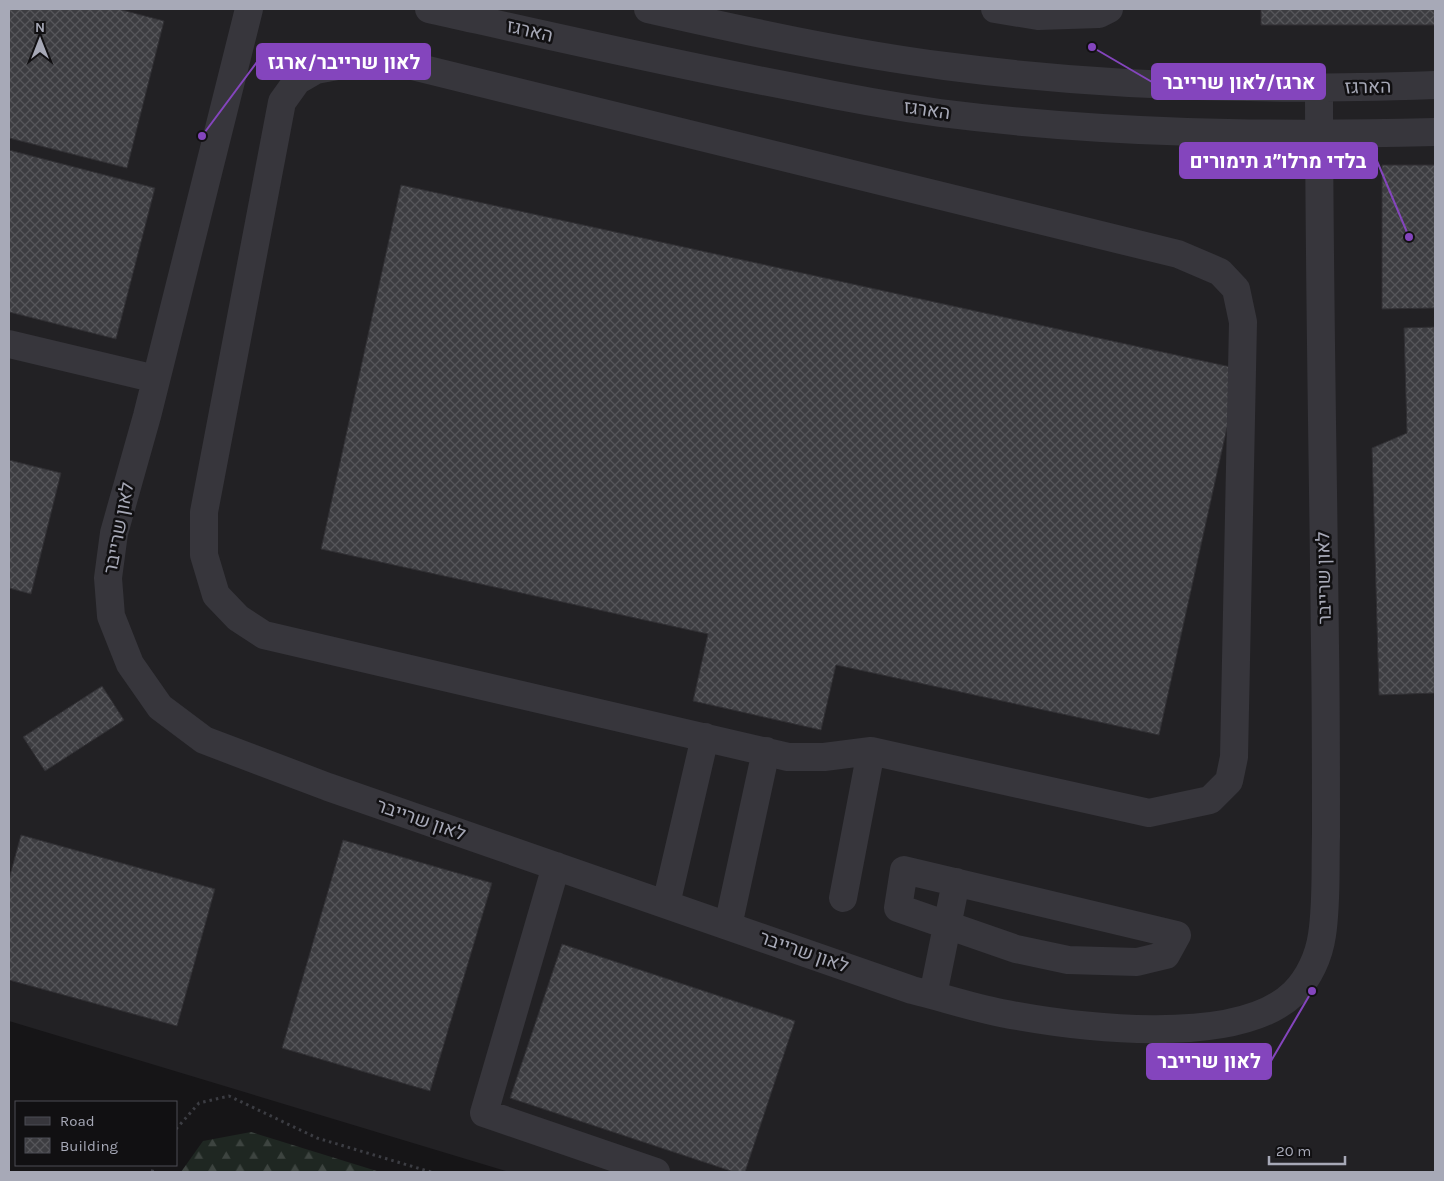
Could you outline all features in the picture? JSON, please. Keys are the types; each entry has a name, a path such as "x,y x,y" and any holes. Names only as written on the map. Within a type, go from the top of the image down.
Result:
{"street":[{"name":"לאון שרייבר","path":"249,9 156,379 116,526 108,578 111,616 130,664 160,707 204,740 328,787 912,990 998,1012 1063,1023 1128,1028 1191,1028 1229,1023 1278,1005 1294,992 1311,970 1322,937 1325,901 1326,764 1319,88"},
{"name":"הארגז","path":"429,9 723,74 938,112 1037,123 1165,132 1319,135 1435,132"},
{"name":"הארגז","path":"648,9 732,28 944,66 1042,76 1176,85 1319,88 1435,85"},
{"path":"994,9 1038,16 1099,14 1109,9"},
{"path":"359,62 412,66 1178,254 1220,272 1236,289 1243,322 1234,757 1229,781 1210,800 1149,813 871,752 824,756 788,756 705,737 264,635 238,618 216,595 204,555 204,512 282,102 297,81 316,70 359,62"},
{"path":"9,344 156,379"},
{"path":"666,904 705,737"},
{"path":"728,926 766,752"},
{"path":"843,898 871,752"},
{"path":"556,866 484,1113 656,1172"},
{"path":"904,870 956,882 1177,935 1166,954 1137,962 1068,960 1016,950 898,908 904,870"},
{"path":"933,995 956,882"}],"path":[{"path":"178,1127 199,1103 229,1096 317,1138 431,1172"}],"shaded area":[{"path":"9,9 1435,9 1435,1172 509,1172 9,1021"}],"green space":[{"path":"251,1132 380,1172 181,1172 203,1141"}],"building":[{"path":"9,9 118,9 164,21 127,168 9,138"},
{"path":"1261,9 1435,9 1435,25 1261,25"},
{"path":"9,150 155,188 116,339 9,312"},
{"path":"1382,165 1435,165 1435,308 1382,309"},
{"path":"401,185 1240,369 1159,735 836,665 821,730 693,701 708,634 321,549"},
{"path":"1435,327 1435,693 1379,695 1372,448 1407,433 1404,328"},
{"path":"9,460 61,473 31,594 9,588"},
{"path":"102,686 124,720 45,771 23,737"},
{"path":"21,835 215,889 177,1026 9,980 9,879"},
{"path":"343,840 492,883 430,1091 282,1048"},
{"path":"562,944 795,1021 745,1172 734,1172 510,1098"}],"place":[{"name":"ארגז/לאון שרייבר","path":"1092,47"},
{"name":"לאון שרייבר/ארגז","path":"202,136"},
{"name":"בלדי מרלו״ג תימורים","path":"1409,237"},
{"name":"לאון שרייבר","path":"1312,991"}]}
